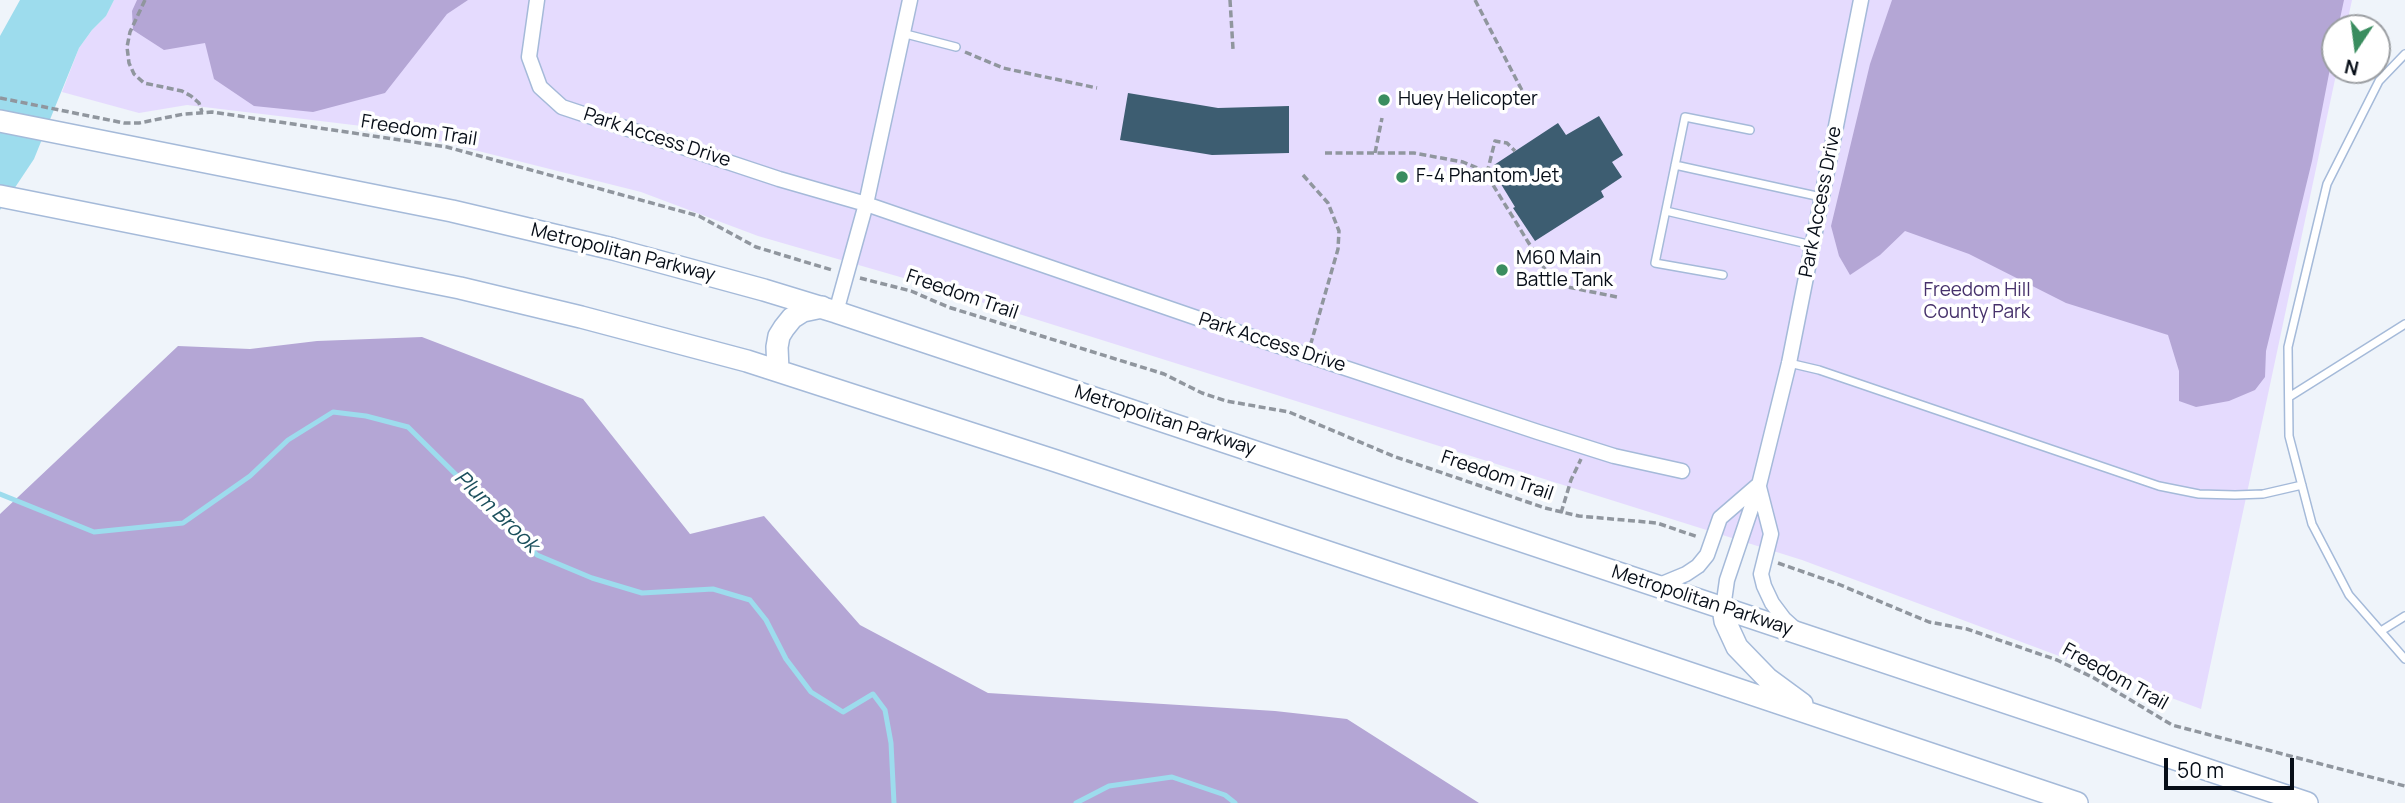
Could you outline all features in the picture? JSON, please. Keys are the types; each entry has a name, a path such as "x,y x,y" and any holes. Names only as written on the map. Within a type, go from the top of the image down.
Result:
{"main road":[{"name":"Metropolitan Parkway","path":"0,121 465,214 694,270 830,309 2306,803"},
{"path":"0,196 372,269 513,300 778,370 2077,803"},
{"path":"778,370 779,336 792,318 803,311 830,309"},
{"path":"1723,608 1729,632 1750,662 1768,679 1818,716"}],"street":[{"name":"Park Access Drive","path":"537,0 528,57 540,87 562,107 779,179 866,204 1306,355 1586,447 1682,471"},
{"path":"830,309 848,275 910,0"},
{"name":"Park Access Drive","path":"1723,608 1727,580 1759,485 1789,363 1861,0"},
{"name":"Park Access Drive","path":"1759,485 1771,534 1761,575 1764,586 1784,619 1802,634"},
{"path":"1657,586 1698,566 1707,555 1720,518 1759,485"}],"lane":[{"path":"901,33 956,47"},
{"path":"2405,54 2379,81 2327,184 2288,347 2289,436 2312,524 2349,595 2405,659"},
{"path":"1723,275 1655,263 1685,117 1750,130"},
{"path":"1675,165 1822,197"},
{"path":"1666,211 1812,246"},
{"path":"2289,397 2405,324"},
{"path":"1789,363 1819,370 2159,486 2199,494 2235,495 2263,494 2302,485"},
{"path":"2381,631 2405,616"}],"path":[{"path":"145,0 130,32 127,47 134,74 144,83 182,91 191,96 199,103 202,113"},
{"path":"1230,0 1233,49"},
{"path":"1475,0 1528,102"},
{"path":"956,47 1003,68 1097,88"},
{"name":"Freedom Trail","path":"0,98 92,117 139,123 202,113 228,114 471,153 699,216 756,247 911,292 948,307 1164,374 1202,393 1226,401 1289,412 1393,456 1561,513 1657,523 1702,538"},
{"path":"1375,153 1382,118"},
{"path":"1487,175 1495,141 1507,143 1514,151"},
{"path":"1325,153 1414,153 1463,162 1480,169 1487,175 1554,284"},
{"path":"1303,175 1328,203 1339,232 1338,249 1326,298 1306,355"},
{"path":"1538,281 1618,297"},
{"path":"1561,513 1571,480 1586,447"},
{"name":"Freedom Trail","path":"1777,563 1850,589 1929,622 1967,629 2057,660 2094,678 2172,725 2405,786"}],"green space":[{"name":"Freedom Hill County Park","path":"114,0 2352,0 2349,14 2321,14 2321,84 2334,84 2201,709 1802,560 914,281 758,236 641,192 395,130 187,105 139,113 62,92 79,48 106,16"}],"shaded area":[{"path":"137,0 468,0 447,14 385,93 313,112 254,106 214,79 205,43 164,50 133,30 132,11"},
{"path":"1892,0 2344,0 2341,14 2321,14 2321,84 2327,84 2312,161 2266,351 2265,377 2255,390 2229,401 2196,407 2179,401 2179,371 2168,335 2066,303 1969,254 1905,231 1880,255 1850,275 1839,256 1831,226 1870,64"},
{"path":"422,337 583,399 690,534 764,516 860,625 988,693 1275,711 1347,719 1479,803 0,803 0,514 178,346 250,349 317,341"}],"water":[{"path":"20,0 114,0 106,16 79,48 34,159 0,210 0,36"}],"building":[{"path":"1128,93 1218,108 1289,106 1289,153 1212,155 1120,140"},
{"path":"1599,116 1623,155 1612,162 1622,177 1601,191 1604,197 1535,241 1493,171 1494,165 1558,123 1566,135"}],"waterway":[{"name":"Plum Brook","path":"0,494 94,532 183,523 250,476 288,440 333,412 366,416 408,427 537,555 592,578 642,593 713,589 750,600 766,620 786,659 811,692 843,712 873,694 885,710 891,743 894,803"},
{"name":"Plum Brook","path":"1076,803 1109,786 1172,777 1225,795 1235,803"}],"place":[{"name":"Huey Helicopter","path":"1384,100"},
{"name":"F-4 Phantom Jet","path":"1402,177"},
{"name":"M60 Main Battle Tank","path":"1502,270"}]}
